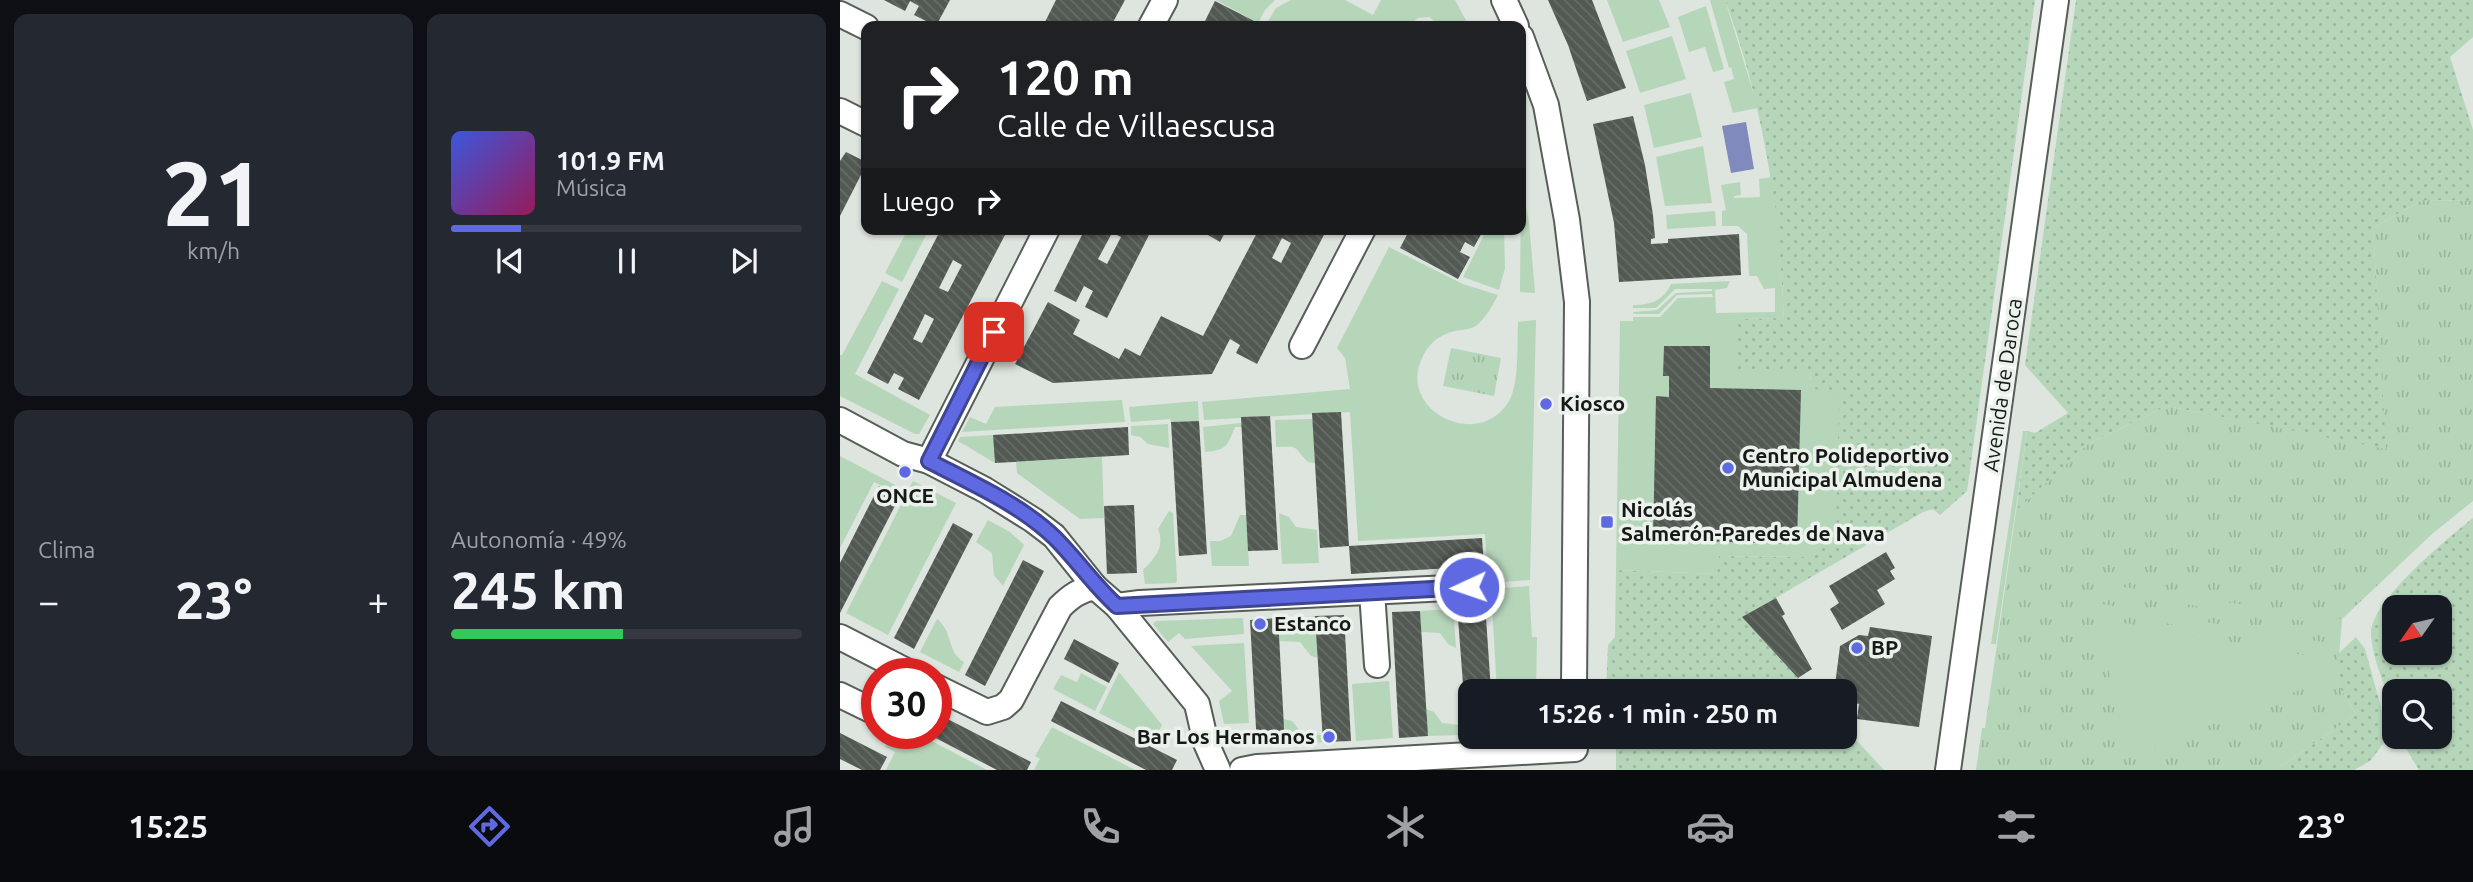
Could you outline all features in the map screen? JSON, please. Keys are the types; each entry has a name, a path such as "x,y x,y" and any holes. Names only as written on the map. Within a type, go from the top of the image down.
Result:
{"street":[{"path":"1154,21 1165,0"},
{"path":"1504,0 1514,21"},
{"name":"Avenida de Daroca","path":"1948,770 2056,0"},
{"path":"840,14 861,24"},
{"path":"1526,51 1546,105 1567,220 1577,302 1574,679"},
{"path":"840,111 861,122"},
{"path":"929,461 1044,235"},
{"path":"1302,346 1360,235"},
{"path":"840,420 903,454 929,461 985,490 1033,520 1068,551 1197,704 1206,743 1218,770"},
{"path":"952,695 987,712 1003,707 1012,699 1060,607 1084,589 1096,587"},
{"path":"1117,606 1469,587"},
{"path":"1372,592 1377,666"},
{"path":"840,637 881,658"},
{"path":"840,695 861,705"},
{"path":"1242,770 1310,764 1575,752"}],"green space":[{"path":"1216,0 1275,0 1259,21"},
{"path":"1291,0 1345,0 1373,15 1381,0 1455,0 1466,21 1434,21 1429,17 1414,21 1268,21 1276,8"},
{"path":"1607,0 1659,0 1670,27 1623,42"},
{"path":"1710,0 1725,0 1758,108 1733,113 1724,82 1734,79"},
{"path":"1725,0 2035,0 1967,491 1940,515 1933,509 1923,512 1743,617 1799,679 1607,679 1608,645 1615,637 1616,570 1717,574 1718,556 1809,557 1811,547 1836,546 1810,389 1811,372 1738,370 1738,319 1784,318 1778,237 1767,156 1750,77"},
{"path":"2076,0 2473,0 2473,37 2450,57 2473,130 2473,201 2422,200 2373,228 2387,450 2167,406 2088,444 2016,511 2027,431 2035,433 2068,413 2025,365"},
{"path":"1706,6 1724,69 1713,72 1705,47 1689,52 1678,17"},
{"path":"1672,36 1686,79 1640,93 1626,51"},
{"path":"1691,93 1702,137 1654,148 1644,105"},
{"path":"1703,146 1712,203 1665,206 1656,157"},
{"name":"Centro Polideportivo Municipal Almudena","path":"1771,177 1779,232 1784,318 1738,319 1738,369 1811,371 1810,389 1839,390 1836,547 1811,547 1810,557 1719,556 1717,574 1616,570 1620,321 1633,321 1633,317 1660,317 1678,298 1713,297 1712,294 1677,295 1659,314 1634,314 1633,312 1657,310 1676,293 1712,291 1675,289 1656,308 1633,308 1633,305 1651,303 1660,298 1671,284 1730,281 1727,288 1715,290 1716,313 1775,312 1775,288 1764,289 1757,276 1749,276 1747,234 1738,226 1722,226 1722,211 1726,210 1721,185 1740,182 1741,195 1734,198 1760,197 1759,179"},
{"path":"2422,200 2473,201 2473,501 2432,534 2342,619 2337,683 2356,714 2276,770 1976,770 1982,728 1985,728 2016,511 2088,444 2167,406 2386,449 2373,228"},
{"path":"1526,207 1535,293 1520,292 1521,235 1526,235"},
{"path":"1715,211 1716,226 1667,229 1666,215"},
{"path":"905,235 926,235 902,282 885,273"},
{"path":"1484,235 1504,235 1505,268 1499,290 1463,277"},
{"path":"1389,247 1463,284 1498,295 1486,316 1476,326 1444,335 1430,345 1423,356 1417,376 1421,394 1431,409 1446,419 1464,424 1482,423 1498,414 1514,389 1518,322 1536,320 1530,580 1488,583 1485,534 1358,541 1350,412 1204,420 1202,402 1350,389 1345,358 1337,348"},
{"path":"882,281 899,289 855,374 930,415 919,434 840,396 840,355"},
{"path":"1451,348 1501,358 1494,396 1443,386"},
{"path":"1122,400 1125,422 962,432 970,417 986,424 995,407"},
{"path":"1198,401 1199,421 1171,422 1170,419 1131,422 1129,407"},
{"path":"1313,419 1315,463 1308,462 1293,447 1276,447 1275,420"},
{"path":"1241,423 1242,427 1235,427 1225,446 1205,452 1203,427"},
{"path":"1168,424 1169,448 1148,444 1140,437 1131,435 1131,426"},
{"path":"2023,431 2027,431 1996,644 1991,644"},
{"path":"993,435 995,463 958,441 960,437"},
{"path":"840,456 903,489 900,495 874,482 840,548"},
{"path":"1102,457 1104,518 1080,519 1017,473 1016,462"},
{"path":"913,481 956,503 888,635 846,613"},
{"path":"1169,511 1173,513 1177,580 1176,583 1145,584 1143,570 1158,551 1158,529"},
{"path":"1279,513 1289,517 1296,527 1317,530 1319,563 1282,564"},
{"path":"1240,515 1246,515 1249,566 1212,566 1210,541 1220,541 1231,536"},
{"path":"2473,518 2473,770 2419,770 2406,749 2452,749 2452,679 2382,679 2372,644 2374,620 2382,607 2382,665 2452,665 2452,595 2391,595 2430,554"},
{"path":"988,520 1010,532 1024,545 1003,586 994,575 992,553 976,542"},
{"path":"2102,584 2342,619 2340,626 2099,592"},
{"path":"1529,586 1532,637 1537,637 1536,679 1496,679 1491,589"},
{"path":"2096,603 2339,645 2338,654 2092,610"},
{"path":"1453,609 1456,648 1448,644 1440,633 1421,632 1420,611"},
{"path":"1315,616 1318,658 1311,656 1300,642 1279,641 1278,618"},
{"path":"1243,618 1244,634 1185,639 1179,633 1168,642 1153,624 1156,621"},
{"path":"2096,618 2331,660 2331,678 2129,757"},
{"path":"937,619 946,630 955,653 964,662 959,672 952,668 952,658 932,658 920,652"},
{"path":"2356,637 2365,649 2382,711 2382,745 2370,761 2354,770 2276,770 2356,714 2337,683 2338,654"},
{"path":"1244,643 1249,723 1224,724 1219,701 1232,691 1191,646"},
{"path":"1119,672 1162,725 1154,741 1099,713"},
{"path":"1081,673 1107,687 1095,711 1053,689 1061,675 1077,682"},
{"path":"1389,681 1393,738 1356,741 1352,684"},
{"path":"1426,709 1434,712 1442,723 1458,725 1458,735 1428,736"},
{"path":"1284,719 1292,721 1302,733 1322,735 1323,742 1285,745"},
{"path":"1052,727 1135,770 1034,770 1040,759 1035,756"},
{"path":"1857,741 1884,770 1616,770 1616,749 1857,749"},
{"path":"889,749 947,749 987,770 886,770 895,752"}],"water":[{"path":"1746,122 1754,169 1731,173 1722,126"}],"building":[{"path":"884,0 950,0 939,21 926,21 914,15 919,6 910,1 905,11"},
{"path":"1056,0 1125,0 1114,21 1046,21"},
{"path":"1548,0 1592,0 1626,88 1587,101 1568,45"},
{"path":"1215,1 1254,21 1205,21"},
{"path":"1633,116 1653,215 1655,238 1651,239 1651,244 1668,243 1668,239 1739,234 1741,275 1619,282 1614,223 1593,124"},
{"path":"846,152 861,160 861,175 840,216 840,161"},
{"path":"938,235 1005,235 919,400 898,389 904,378 894,373 888,384 867,373","holes":["953,260 962,265 948,292 939,288","925,314 934,319 922,343 913,339"]},
{"path":"1082,235 1111,235 1098,259 1107,264 1121,237 1116,235 1149,235 1107,318 1085,307 1093,291 1084,286 1076,302 1054,291"},
{"path":"1208,235 1224,235 1220,242"},
{"path":"1256,235 1324,235 1257,364 1236,353 1240,345 1230,339 1212,374 1053,383 1015,364 1048,302 1080,320 1073,334 1119,359 1125,348 1140,356 1161,316 1203,336","holes":["1282,238 1291,243 1281,263 1272,258"]},
{"path":"1407,235 1481,235 1474,247 1465,242 1460,252 1470,257 1458,279 1400,248"},
{"path":"1664,346 1710,346 1710,388 1801,390 1797,544 1653,540 1656,396 1669,397 1669,376 1663,376"},
{"path":"1341,412 1349,546 1320,548 1312,413"},
{"path":"1270,416 1278,550 1248,551 1241,417"},
{"path":"1199,421 1207,554 1179,556 1171,422"},
{"path":"1128,427 1129,455 995,463 993,435"},
{"path":"879,486 900,496 840,613 840,563"},
{"path":"1134,505 1137,573 1107,574 1104,506"},
{"path":"953,523 973,534 914,649 894,638"},
{"path":"1482,538 1484,566 1351,574 1349,546"},
{"path":"1886,552 1895,568 1890,571 1895,579 1877,590 1885,604 1842,630 1830,609 1839,603 1829,586"},
{"path":"1023,560 1044,571 985,686 965,675"},
{"path":"1776,598 1785,614 1782,616 1812,669 1798,678 1742,617"},
{"path":"1485,603 1490,679 1463,679 1457,605"},
{"path":"1420,611 1428,736 1399,738 1392,612"},
{"path":"1344,615 1351,741 1323,742 1315,616"},
{"path":"1278,618 1285,745 1257,746 1250,620"},
{"path":"1870,627 1932,636 1919,727 1857,719 1857,679 1836,679 1840,646 1859,635 1868,636"},
{"path":"1074,639 1119,663 1109,683 1064,659"},
{"path":"1061,701 1177,760 1172,770 1146,770 1051,721"},
{"path":"952,721 1031,762 1027,770 997,770 952,747"},
{"path":"840,733 861,744 861,749 871,749 887,757 880,770 862,770 840,759"}],"place":[{"name":"Kiosco","path":"1546,404"},
{"name":"Centro Polideportivo Municipal Almudena","path":"1728,468"},
{"name":"ONCE","path":"905,472"},
{"name":"Nicolás Salmerón-Paredes de Nava","path":"1607,522"},
{"name":"Estanco","path":"1260,624"},
{"name":"BP","path":"1857,648"},
{"name":"Bar Los Hermanos","path":"1329,737"}],"route":[{"path":"994,332 929,461 985,490 1054,536 1096,587 1117,606 1469,587"}]}
